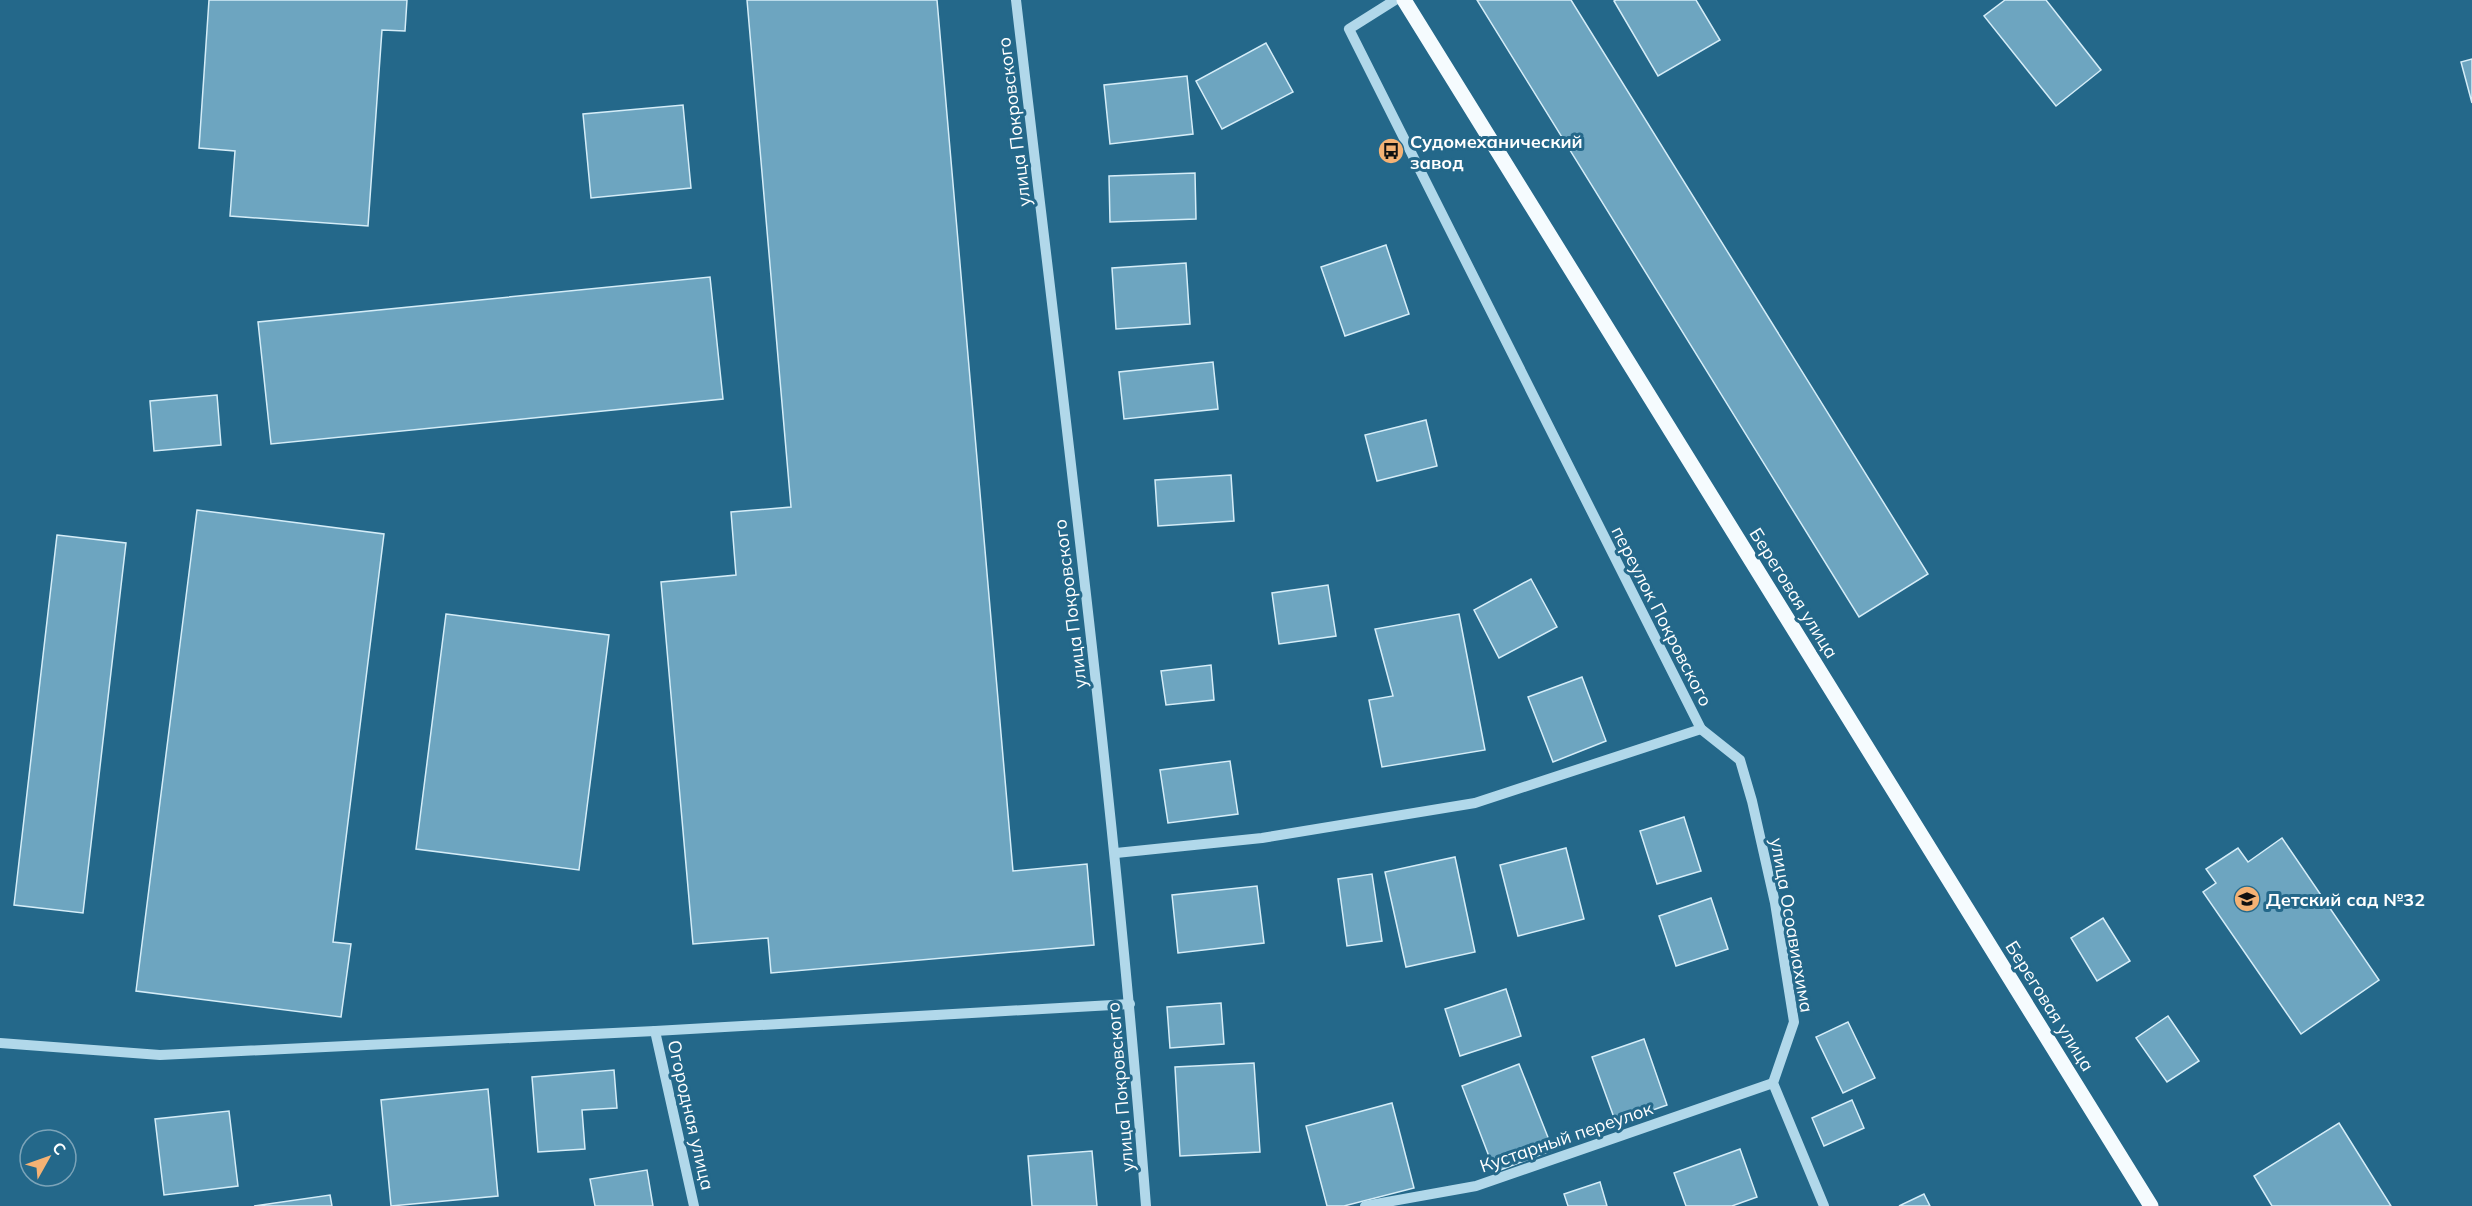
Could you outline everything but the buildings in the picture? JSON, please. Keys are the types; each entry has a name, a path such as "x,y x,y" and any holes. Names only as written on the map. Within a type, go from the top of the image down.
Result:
{"main road":[{"name":"Береговая улица","path":"1404,0 2151,1206"}],"street":[{"name":"улица Покровского","path":"1016,0 1116,852 1146,1206"},
{"name":"переулок Покровского","path":"1116,852 1262,838 1475,803 1701,729 1349,29 1395,0"},
{"name":"улица Осоавиахима","path":"1701,729 1740,760 1752,801 1775,903 1794,1022 1773,1083"},
{"path":"0,1043 160,1055 1130,1005"},
{"name":"Огородная улица","path":"655,1031 694,1206"},
{"name":"Кустарный переулок","path":"1365,1206 1476,1186 1773,1083"},
{"path":"1773,1083 1824,1206"}],"place":[{"name":"Судомеханический завод","path":"1391,151"},
{"name":"Детский сад №32","path":"2247,899"}]}
